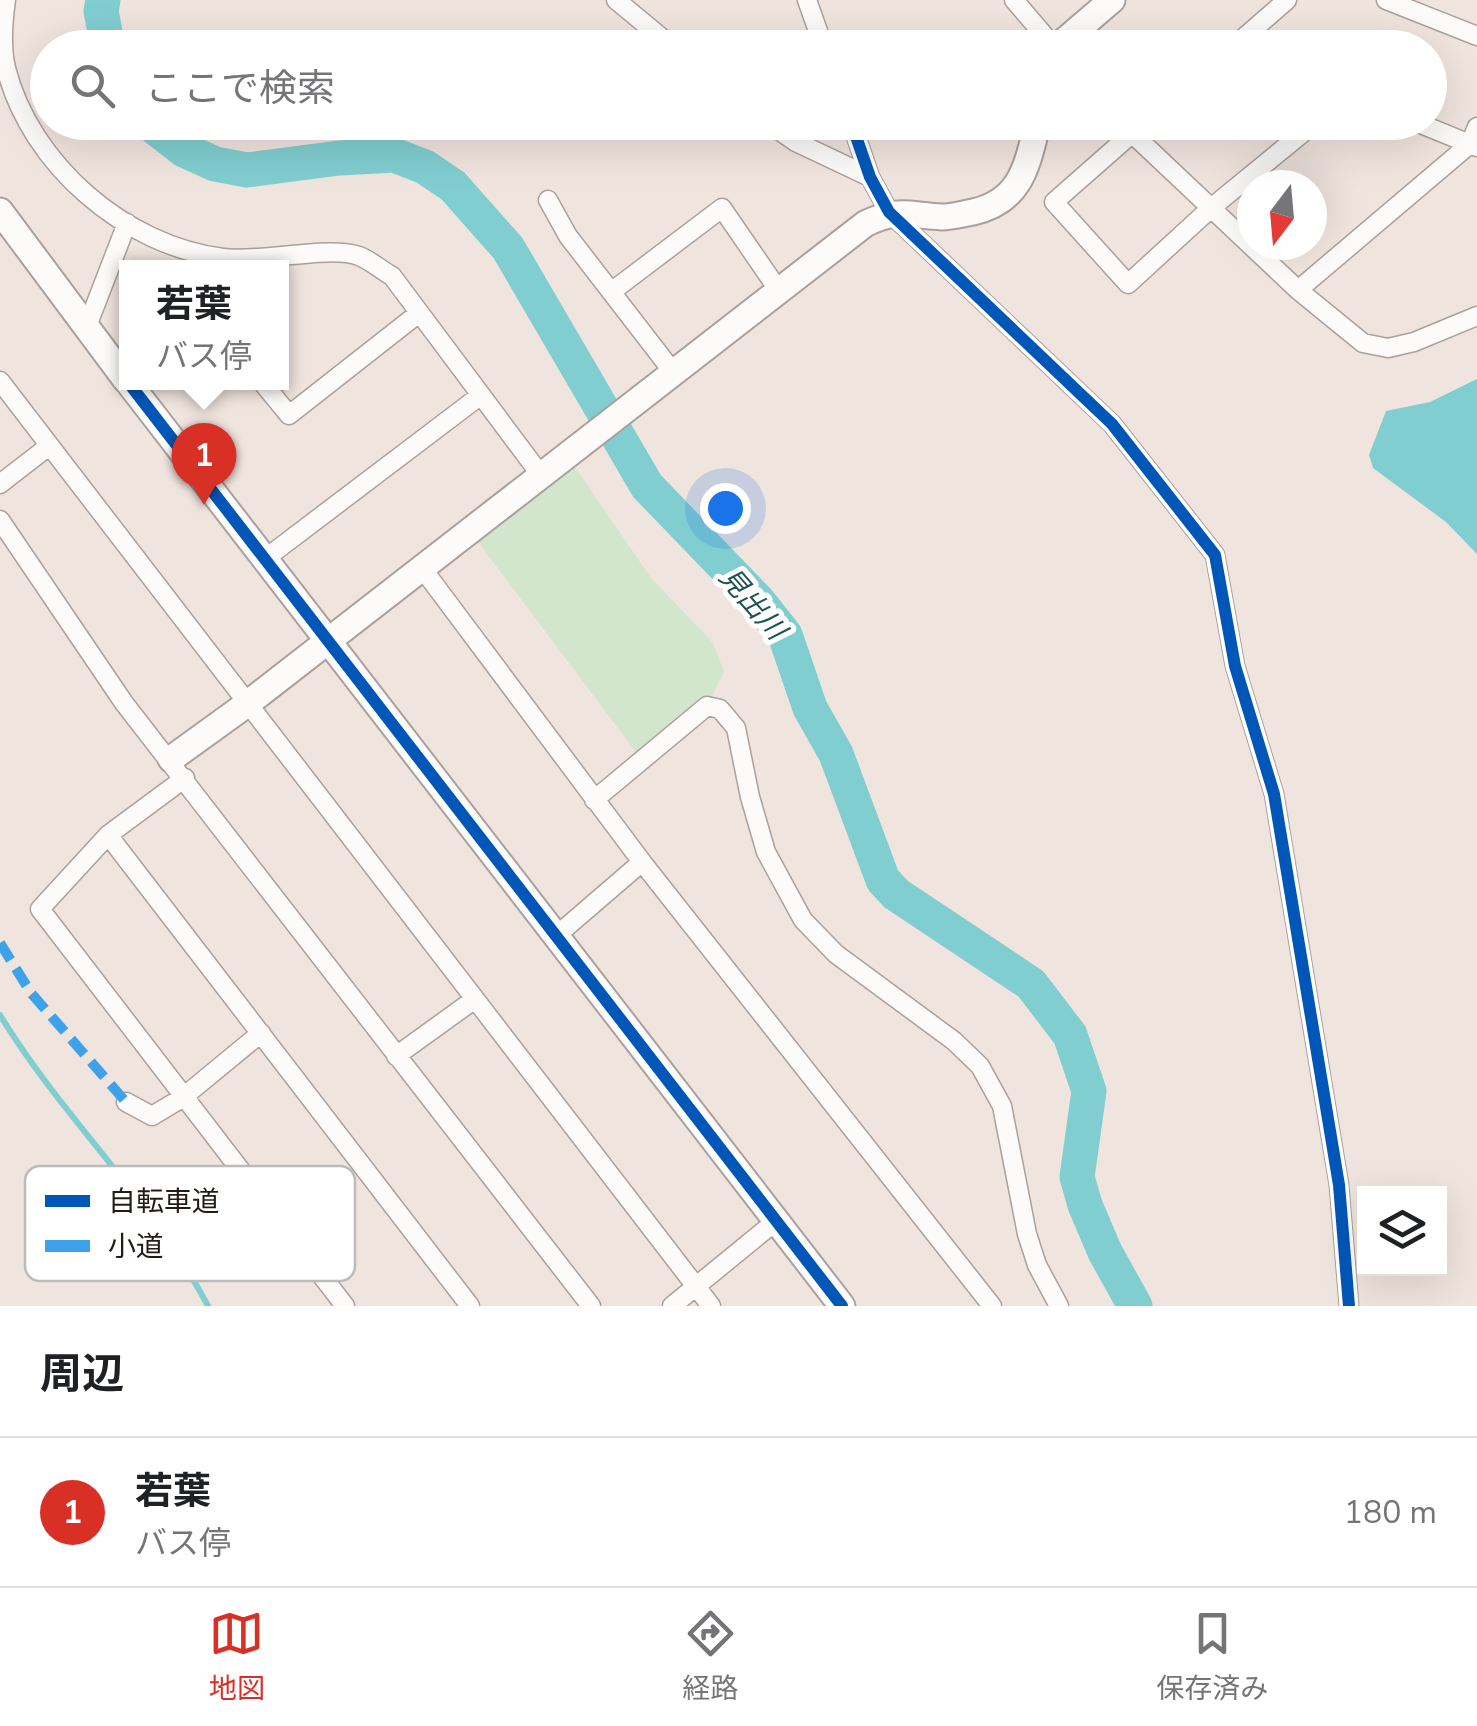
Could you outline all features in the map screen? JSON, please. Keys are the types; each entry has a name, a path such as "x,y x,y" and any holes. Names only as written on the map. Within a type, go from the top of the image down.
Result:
{"street":[{"path":"6,0 5,66 30,127"},
{"path":"616,0 652,30"},
{"path":"807,0 818,30"},
{"path":"1014,0 1040,30"},
{"path":"1076,30 1112,0"},
{"path":"1253,30 1287,0"},
{"path":"1386,0 1477,36"},
{"path":"1447,131 1475,139"},
{"path":"1298,290 1475,139"},
{"path":"39,140 81,191 127,223 215,260"},
{"path":"793,140 870,177"},
{"path":"857,140 870,177 889,212 1112,424 1215,555 1235,666 1274,794 1339,1185 1349,1306"},
{"path":"235,1166 40,909 108,834 247,704 540,474 865,224 889,212 948,218 982,210 1009,197 1024,172 1033,140"},
{"path":"1118,140 1054,202 1128,284 1211,208 1294,140"},
{"path":"1145,140 1298,290 1363,343 1388,348 1414,342 1477,316"},
{"path":"548,200 568,236 674,372"},
{"path":"611,292 722,208 780,290"},
{"path":"0,211 119,370"},
{"path":"86,329 127,223"},
{"path":"263,260 336,253 358,256 392,276 540,474"},
{"path":"268,390 289,416 419,313"},
{"path":"0,381 712,1306"},
{"path":"135,390 842,1306"},
{"path":"266,558 481,394"},
{"path":"0,484 49,446"},
{"path":"0,520 124,703 592,1306"},
{"path":"422,568 594,800 992,1306"},
{"path":"594,800 707,706 720,709 736,728 766,852 803,920 836,954 908,1005 980,1066 1002,1106 1027,1234 1037,1266 1058,1306"},
{"path":"108,834 470,1306"},
{"path":"556,936 642,862"},
{"path":"396,1056 475,999"},
{"path":"126,1102 152,1116 182,1098 260,1033"},
{"path":"672,1306 776,1221"},
{"path":"325,1281 345,1306"}],"green space":[{"path":"566,454 651,578 713,643 724,672 707,706 642,760 469,530"}],"water":[{"path":"1477,379 1477,554 1446,522 1373,468 1369,455 1386,411 1430,402"}],"waterway":[{"name":"見出川","path":"103,0 105,30"},
{"name":"見出川","path":"171,140 215,164 247,170 394,155 425,167 453,186 508,248 647,486 758,601 785,635 810,708 836,754 883,880 896,894 1031,984 1070,1035 1089,1091 1077,1177 1105,1252 1135,1306"},
{"path":"0,1015 112,1166"},
{"path":"194,1281 208,1306"}],"marked path":[{"path":"0,943 31,993 126,1102"}],"cycle path":[{"path":"857,140 870,177 889,212 1112,424 1215,555 1235,666 1274,794 1339,1185 1349,1306"},
{"path":"134,390 842,1306"}],"place":[{"name":"若葉","path":"204,505"}]}
